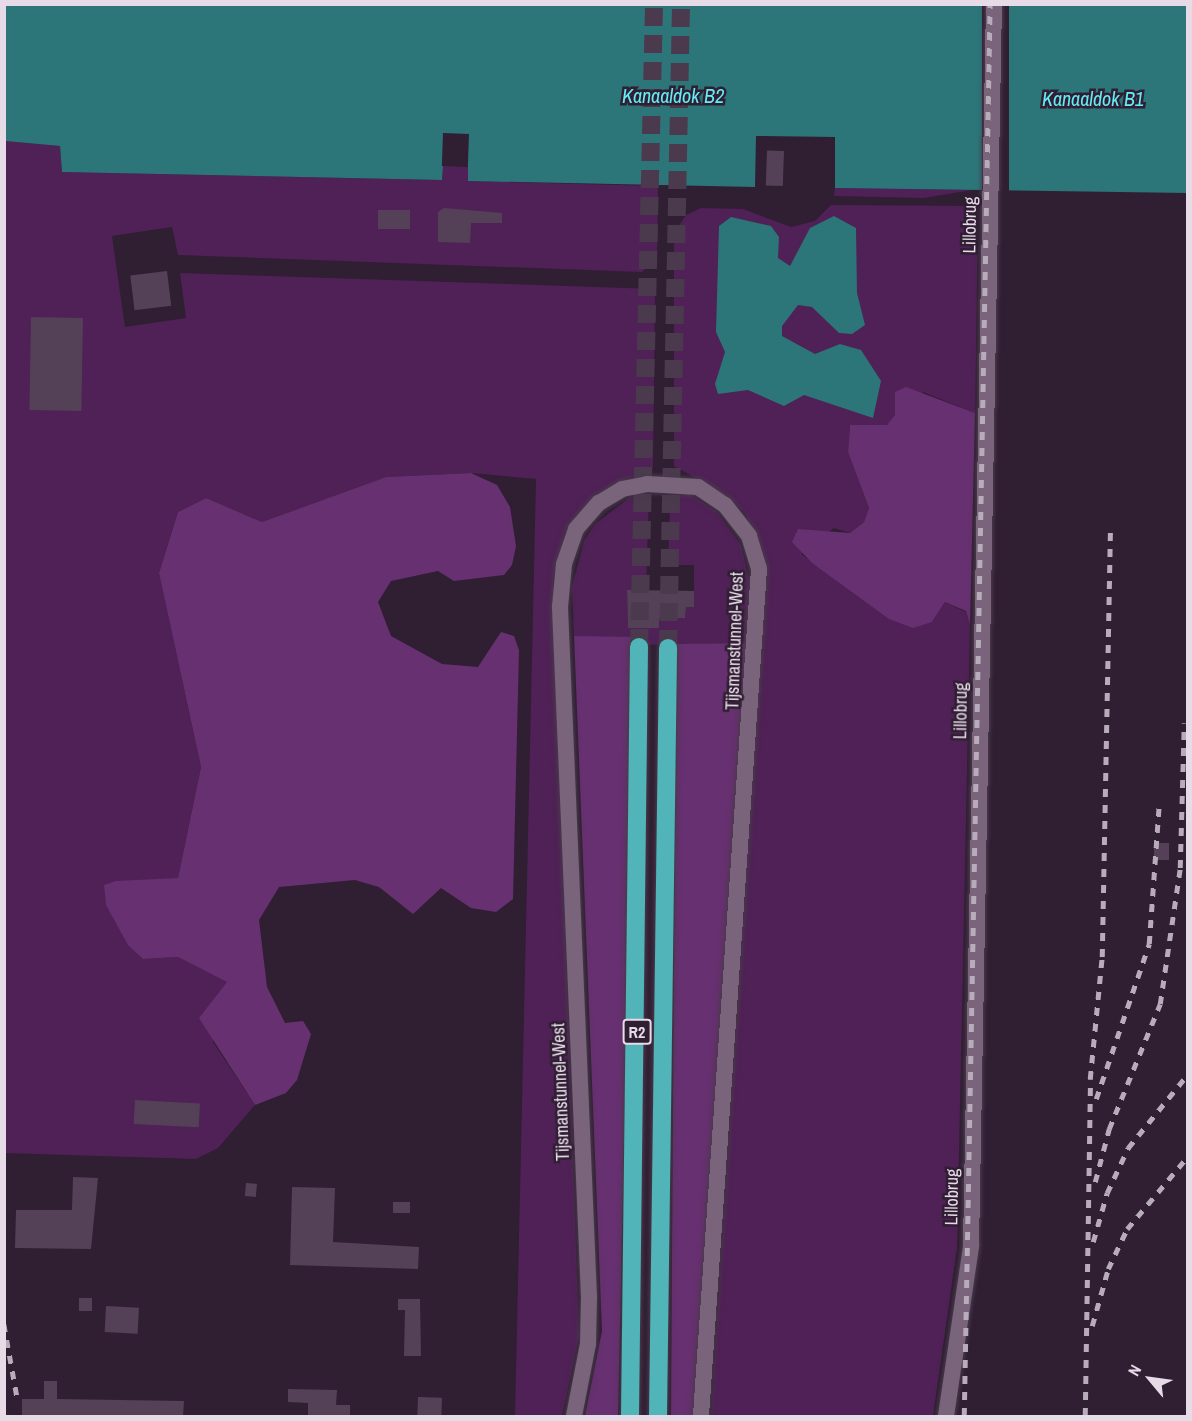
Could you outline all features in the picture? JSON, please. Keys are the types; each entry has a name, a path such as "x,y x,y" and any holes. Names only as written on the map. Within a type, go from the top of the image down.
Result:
{"highway":[{"name":"R2","path":"630,1416 639,647"},
{"name":"R2","path":"658,1416 668,648"}],"street":[{"name":"Lillobrug","path":"946,1416 971,1246 994,4"},
{"name":"Tijsmanstunnel-West","path":"574,1416 588,1344 589,1297 560,607 564,564 576,529 599,503 622,489 647,484 698,487 725,505 749,536 759,569 701,1416"}],"shaded area":[{"path":"5,141 60,146 62,172 442,180 443,166 469,166 468,181 658,186 657,258 642,272 178,255 172,227 112,236 125,327 186,318 180,273 655,289 653,467 595,495 577,515 564,535 553,581 579,1336 562,1416 515,1416 536,479 471,473 386,477 262,522 206,498 178,512 159,573 201,767 178,878 104,885 143,959 178,957 228,982 213,1000 213,1042 255,1105 218,1148 196,1159 5,1153"},
{"path":"835,188 972,190 924,198 834,196"},
{"path":"831,205 978,206 975,413 923,392 887,425 850,425 848,452 869,508 864,522 850,533 834,528 801,554 890,619 932,622 945,602 966,612 970,625 957,1248 933,1416 711,1416 766,575 762,549 745,513 726,495 674,466 674,233 686,215 701,208 743,209 791,227 815,221"},
{"path":"906,387 975,413 970,625 966,611 945,602 932,622 913,628 889,619 812,563 792,542 798,529 850,533 864,522 869,508 848,452 850,425 887,425 895,415 895,392"},
{"path":"471,473 497,485 510,507 516,546 512,565 504,575 454,581 438,571 391,581 378,602 391,636 442,664 478,667 501,632 514,636 519,650 513,899 496,912 471,908 441,888 413,914 379,887 355,880 279,887 259,920 267,987 285,1023 303,1021 311,1034 297,1080 286,1093 255,1105 199,1018 227,982 178,957 143,959 128,945 106,905 104,885 116,881 178,878 201,767 159,573 178,512 206,498 262,522 386,477"},
{"path":"689,494 716,511 741,545 750,583 748,643 634,645 574,636 572,587 584,541 595,524 629,498 649,496 646,590 627,590 628,627 658,628 659,618 685,618 686,607 694,607 694,565 668,565 670,507 679,496"},
{"path":"574,636 635,637 618,1416 585,1416 602,1331"},
{"path":"748,643 694,1416 671,1416 676,644"}],"water":[{"name":"Kanaaldok B2","path":"4,5 1187,5 1187,193 835,188 835,137 756,136 755,187 468,181 468,166 443,166 442,180 62,172 60,146 5,141"},
{"path":"834,216 856,228 857,293 865,325 852,334 839,333 812,307 798,305 782,326 782,336 815,354 840,344 861,350 881,381 873,418 804,395 784,406 748,390 718,394 715,384 725,352 716,332 719,226 731,217 771,226 779,237 778,258 790,266 810,228"}],"pier":[{"path":"982,5 1009,5 1009,193 982,193"},
{"path":"443,133 469,134 468,167 442,166"}],"building":[{"path":"767,150 784,151 783,186 766,185"},
{"path":"444,208 502,213 502,223 471,223 470,243 438,242 438,212"},
{"path":"378,210 410,210 410,229 378,229"},
{"path":"167,271 171,306 135,310 130,276"},
{"path":"31,317 83,318 81,411 29,410"},
{"path":"627,590 694,591 694,607 686,607 685,618 659,618 659,628 628,628"},
{"path":"1154,843 1169,843 1169,860 1154,860"},
{"path":"135,1100 200,1103 199,1127 134,1124"},
{"path":"73,1177 98,1178 91,1249 15,1248 16,1210 72,1210"},
{"path":"246,1183 257,1184 256,1197 245,1196"},
{"path":"292,1187 335,1188 333,1242 419,1247 418,1269 290,1265"},
{"path":"393,1202 410,1202 410,1213 393,1213"},
{"path":"79,1298 92,1298 92,1311 79,1311"},
{"path":"398,1299 420,1299 421,1356 404,1356 405,1310 398,1310"},
{"path":"106,1306 139,1308 138,1334 105,1332"},
{"path":"44,1381 57,1381 57,1399 184,1401 183,1416 22,1416 22,1399 44,1399"},
{"path":"288,1389 337,1390 336,1405 350,1405 350,1416 308,1416 308,1403 288,1402"},
{"path":"418,1397 442,1398 441,1416 417,1416"}],"tunnel":[{"path":"639,647 654,4"},
{"path":"668,648 681,4"}],"railway":[{"path":"964,1416 990,4"},
{"path":"1085,1416 1090,1079 1102,957 1110,525"},
{"path":"1095,1182 1109,1129 1160,1004 1180,868 1184,723"},
{"path":"1096,1099 1149,944 1159,803"},
{"path":"1093,1242 1107,1193 1128,1148 1188,1074"},
{"path":"1092,1326 1108,1269 1127,1229 1188,1156"},
{"path":"4,1324 17,1396"}],"water label":[{"name":"Kanaaldok B1","path":"1093,98"}]}
